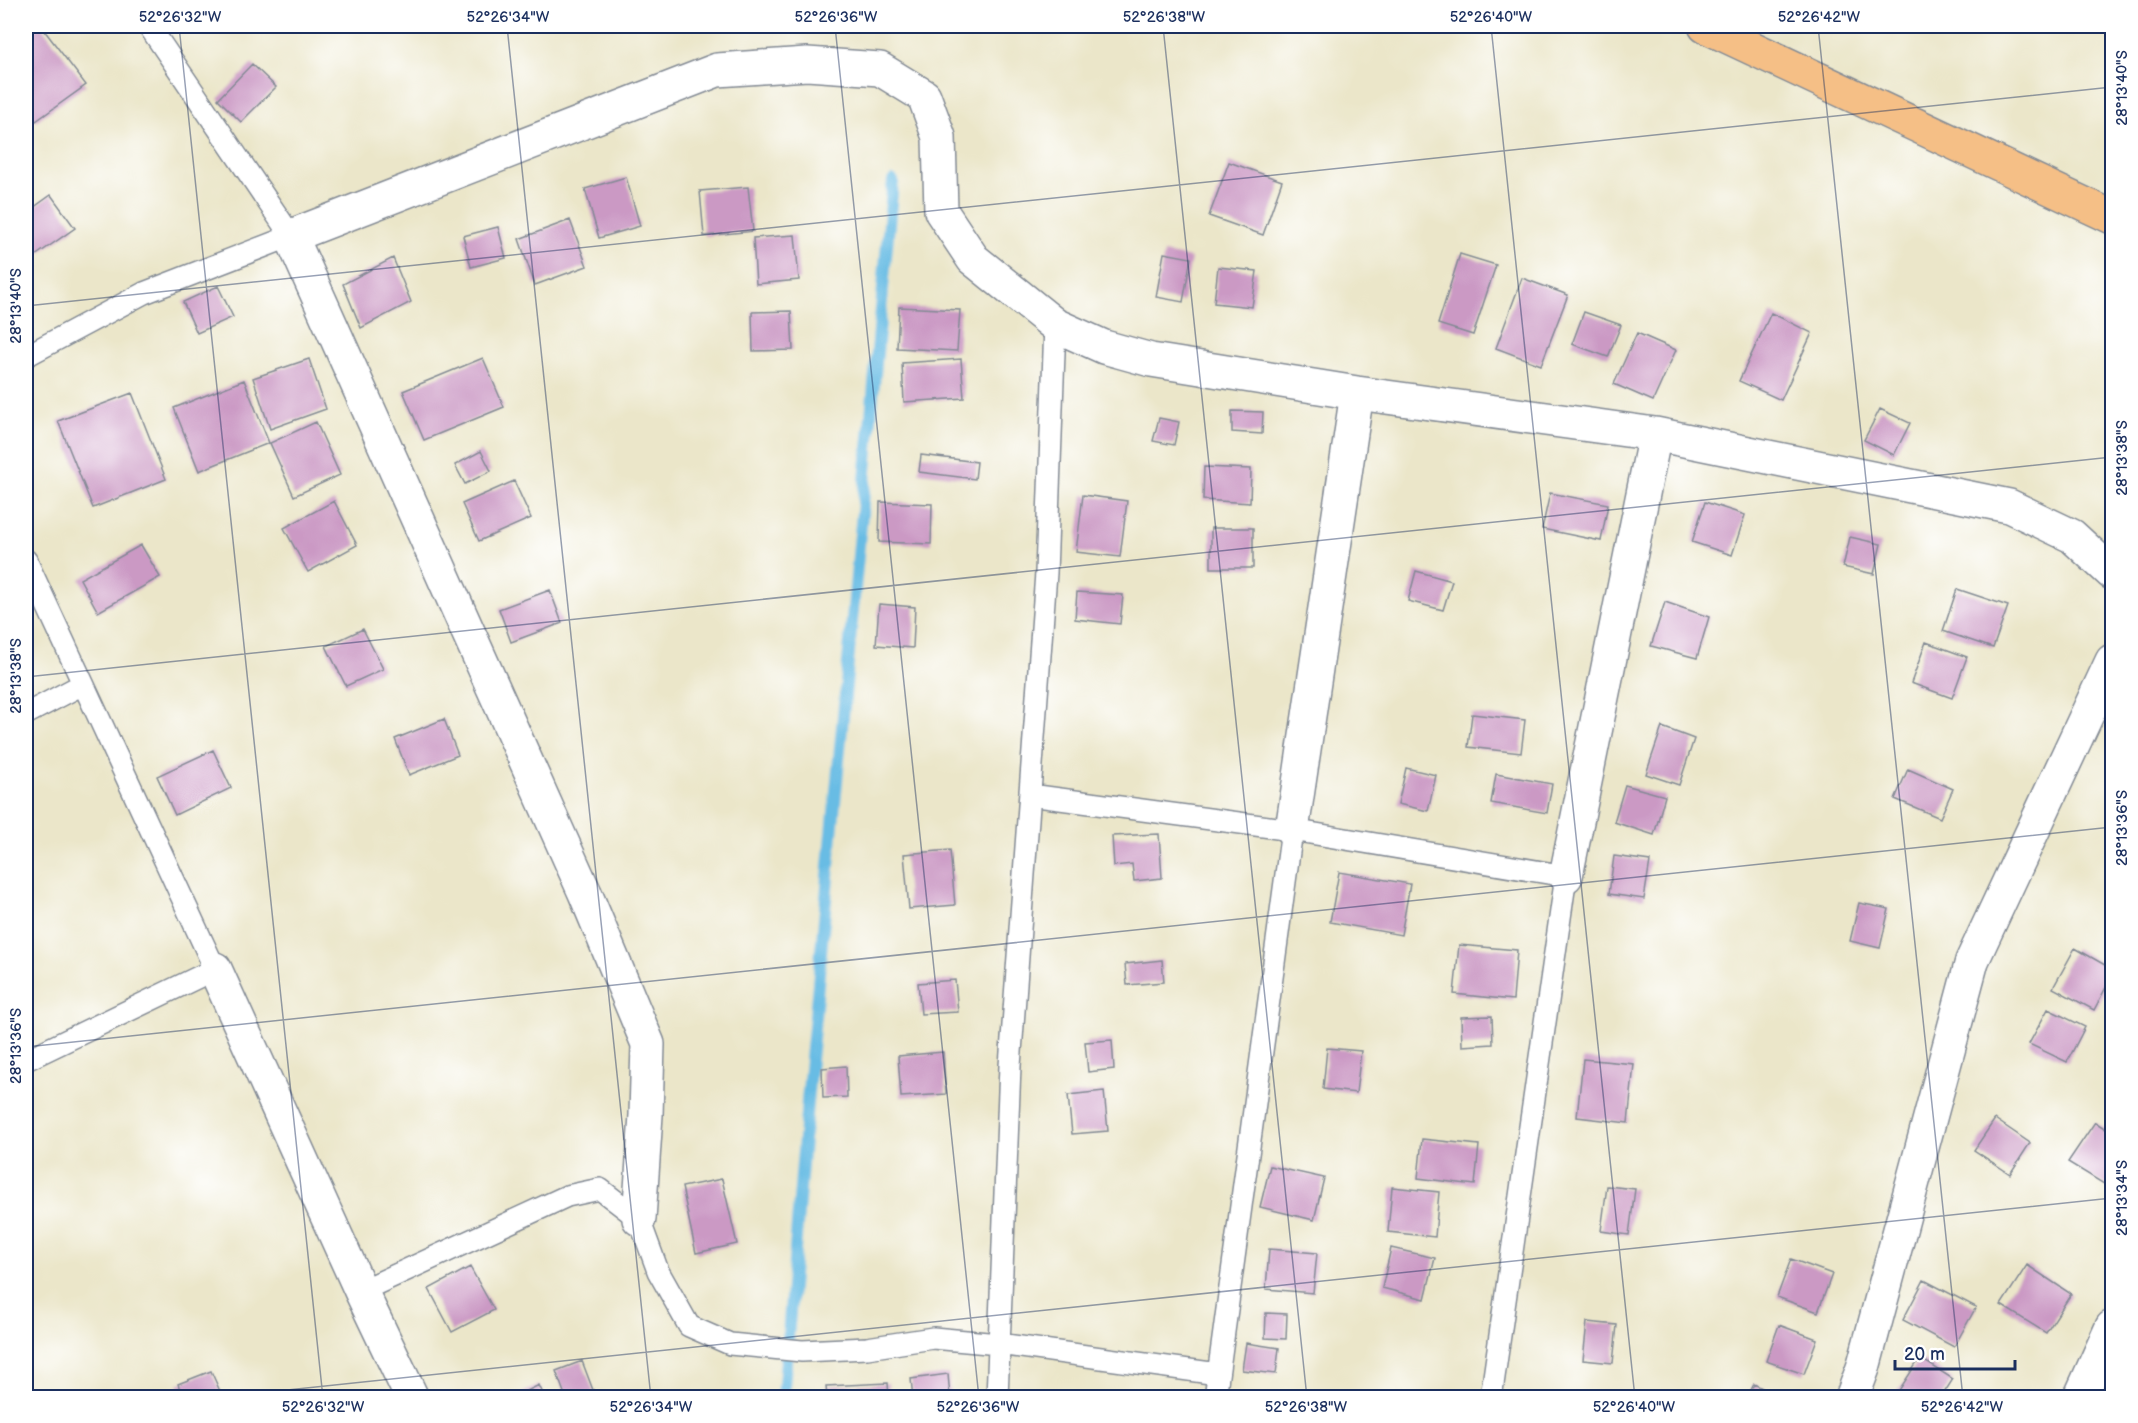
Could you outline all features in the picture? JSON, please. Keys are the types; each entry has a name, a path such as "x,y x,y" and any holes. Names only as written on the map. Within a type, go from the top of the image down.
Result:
{"highway":[{"path":"1705,26 2112,217"}],"street":[{"path":"639,1219 648,1044 585,892 291,236 717,70 807,64 879,69 924,96 939,137 941,211 973,259 1055,325 1104,347 1151,360 1357,393 1655,434 2009,506 2072,536 2112,573"},
{"path":"1292,830 1357,393"},
{"path":"1566,876 1655,434"},
{"path":"1852,1398 1863,1368 1972,961 2112,660"},
{"path":"215,969 360,1291 412,1398"},
{"path":"2080,1398 2112,1327"}],"lane":[{"path":"26,357 144,293 291,236 149,26"},
{"path":"998,1398 1010,1066 1046,573 1055,325"},
{"path":"26,560 215,969 26,1059"},
{"path":"26,714 83,684"},
{"path":"1030,795 1292,830 1566,876 1491,1398"},
{"path":"1215,1398 1292,830"},
{"path":"360,1291 567,1196 600,1189 639,1219 658,1271 689,1326 730,1344 802,1351 867,1348 933,1338 999,1344 1218,1374"}],"building":[{"path":"41,26 86,85 36,121 26,107 26,36"},
{"path":"252,64 276,87 241,122 218,99"},
{"path":"1229,162 1282,181 1263,235 1209,216"},
{"path":"626,177 640,226 599,238 585,189"},
{"path":"748,187 753,231 704,236 700,191"},
{"path":"51,195 75,228 35,256 26,243 26,213"},
{"path":"570,220 587,266 535,285 519,239"},
{"path":"498,227 506,258 471,267 463,236"},
{"path":"795,235 799,280 756,284 753,238"},
{"path":"1164,253 1191,258 1183,302 1156,297"},
{"path":"1460,254 1496,265 1473,335 1438,324"},
{"path":"393,258 411,302 361,328 343,284"},
{"path":"1218,267 1257,271 1252,307 1214,303"},
{"path":"1522,278 1568,295 1541,365 1496,348"},
{"path":"218,286 233,317 197,333 183,302"},
{"path":"899,307 960,310 957,351 897,348"},
{"path":"791,311 793,350 753,351 752,312"},
{"path":"1584,312 1621,325 1608,357 1572,344"},
{"path":"1771,313 1812,333 1781,400 1739,381"},
{"path":"1637,333 1676,350 1653,401 1614,384"},
{"path":"483,358 504,407 424,440 403,391"},
{"path":"309,359 326,409 270,429 253,378"},
{"path":"961,359 964,398 904,402 902,363"},
{"path":"244,380 269,443 199,471 174,408"},
{"path":"132,393 166,479 93,508 58,421"},
{"path":"1880,409 1910,423 1894,455 1864,440"},
{"path":"1232,411 1263,412 1262,434 1232,432"},
{"path":"1159,418 1179,422 1174,445 1153,441"},
{"path":"316,422 340,475 294,496 270,443"},
{"path":"481,451 491,471 465,484 455,465"},
{"path":"921,455 977,462 975,479 919,472"},
{"path":"1204,467 1251,469 1250,503 1203,500"},
{"path":"514,481 531,518 479,541 462,504"},
{"path":"1550,493 1608,504 1601,541 1542,529"},
{"path":"1083,495 1127,501 1120,557 1076,552"},
{"path":"334,501 357,545 308,572 284,528"},
{"path":"880,502 932,504 931,544 879,542"},
{"path":"1705,502 1745,515 1732,555 1692,542"},
{"path":"1211,528 1253,528 1253,568 1211,568"},
{"path":"1850,537 1881,544 1874,574 1843,567"},
{"path":"141,545 160,577 98,612 80,579"},
{"path":"1416,571 1452,581 1443,610 1408,601"},
{"path":"1957,589 2008,606 1993,648 1943,631"},
{"path":"550,590 562,623 511,642 499,609"},
{"path":"1077,592 1123,595 1120,624 1075,619"},
{"path":"1665,602 1709,617 1697,658 1651,646"},
{"path":"879,604 915,607 913,648 876,645"},
{"path":"363,629 383,669 346,686 326,646"},
{"path":"1926,642 1967,657 1952,698 1911,683"},
{"path":"1472,714 1525,720 1521,753 1468,747"},
{"path":"444,719 458,755 409,775 395,739"},
{"path":"1662,727 1694,739 1679,785 1646,774"},
{"path":"213,750 231,788 175,815 157,776"},
{"path":"1406,768 1436,775 1428,811 1398,804"},
{"path":"1908,769 1953,789 1940,818 1895,799"},
{"path":"1496,774 1552,784 1547,813 1491,803"},
{"path":"1625,785 1665,796 1654,835 1614,822"},
{"path":"1159,834 1162,878 1134,881 1132,864 1114,866 1112,836"},
{"path":"950,850 955,905 909,909 904,854"},
{"path":"1614,856 1650,861 1644,899 1609,894"},
{"path":"1339,872 1410,884 1401,935 1330,922"},
{"path":"1859,903 1889,909 1880,948 1850,941"},
{"path":"1459,945 1517,950 1513,1000 1454,994"},
{"path":"2075,948 2112,969 2112,976 2094,1010 2053,988"},
{"path":"1162,960 1164,982 1127,985 1125,964"},
{"path":"955,980 958,1012 921,1014 918,983"},
{"path":"2048,1009 2085,1027 2067,1062 2029,1044"},
{"path":"1492,1016 1493,1044 1462,1046 1461,1017"},
{"path":"1112,1040 1114,1069 1088,1072 1085,1042"},
{"path":"1327,1048 1361,1051 1356,1093 1323,1089"},
{"path":"943,1052 946,1094 901,1097 898,1056"},
{"path":"1583,1059 1634,1064 1628,1123 1577,1117"},
{"path":"846,1066 847,1097 823,1098 822,1068"},
{"path":"1104,1091 1108,1131 1072,1134 1068,1095"},
{"path":"1995,1119 2030,1143 2010,1174 1974,1150"},
{"path":"2095,1122 2112,1133 2112,1189 2068,1162"},
{"path":"1422,1139 1479,1145 1475,1185 1418,1178"},
{"path":"1270,1166 1324,1178 1314,1220 1260,1207"},
{"path":"722,1179 737,1244 696,1253 682,1187"},
{"path":"1607,1186 1635,1189 1629,1235 1601,1231"},
{"path":"1392,1187 1439,1192 1435,1237 1388,1232"},
{"path":"1391,1248 1435,1258 1425,1299 1382,1288"},
{"path":"1269,1249 1317,1253 1313,1293 1266,1289"},
{"path":"1791,1259 1832,1274 1818,1312 1777,1297"},
{"path":"2027,1265 2071,1294 2046,1333 2001,1305"},
{"path":"470,1267 494,1310 452,1332 429,1289"},
{"path":"1924,1280 1976,1307 1954,1347 1903,1320"},
{"path":"1266,1313 1287,1314 1286,1339 1265,1338"},
{"path":"1587,1322 1617,1325 1613,1363 1583,1360"},
{"path":"1779,1325 1817,1339 1804,1374 1766,1361"},
{"path":"1246,1343 1279,1348 1276,1374 1242,1370"},
{"path":"1920,1358 1953,1379 1941,1398 1894,1398"},
{"path":"582,1361 596,1398 566,1398 556,1371"},
{"path":"211,1371 223,1398 183,1398 178,1384"},
{"path":"948,1374 950,1397 913,1398 911,1379"},
{"path":"888,1383 889,1398 827,1398 826,1386"},
{"path":"1754,1384 1782,1398 1747,1398"},
{"path":"539,1385 545,1398 513,1398"}],"waterway":[{"path":"783,1398 807,1102 893,181"}]}
